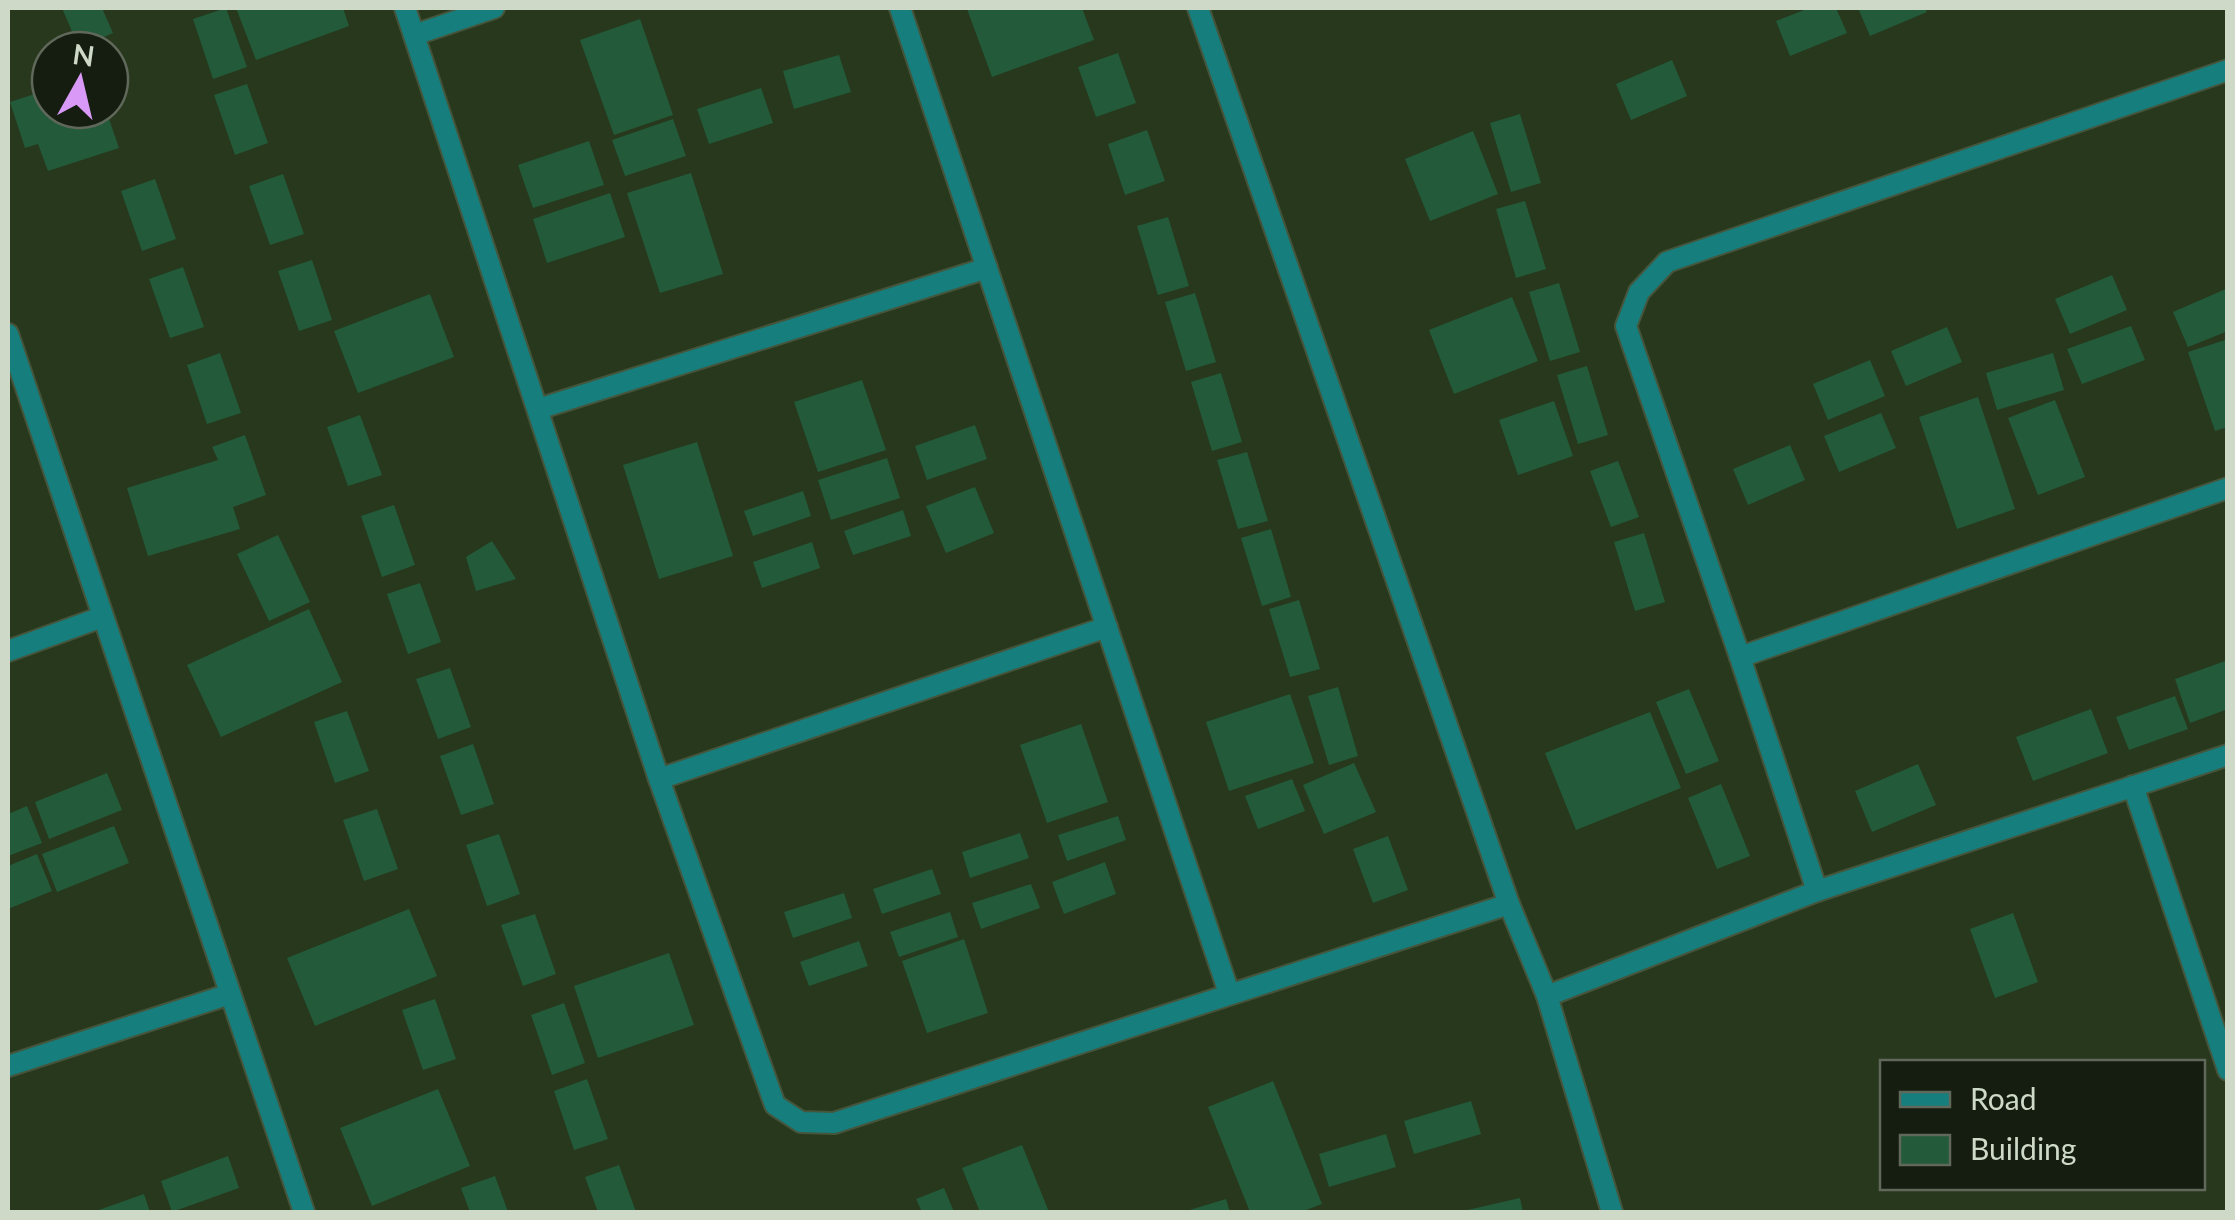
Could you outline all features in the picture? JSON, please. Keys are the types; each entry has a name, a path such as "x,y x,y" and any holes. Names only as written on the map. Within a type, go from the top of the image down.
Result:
{"street":[{"path":"404,8 660,779 775,1105 801,1122 834,1123 1509,904"},
{"path":"414,35 494,8"},
{"path":"900,8 1229,993"},
{"path":"1198,8 1509,904 1547,996 1612,1212"},
{"path":"1817,891 1626,326 1639,292 1667,262 2228,70"},
{"path":"538,409 987,268"},
{"path":"8,334 304,1212"},
{"path":"1740,656 2228,488"},
{"path":"8,651 102,617"},
{"path":"660,779 1107,627"},
{"path":"1547,996 1817,891 2228,755"},
{"path":"2133,786 2220,1027 2228,1070"},
{"path":"8,1066 230,994"}],"building":[{"path":"62,8 102,8 112,30 71,30"},
{"path":"226,8 247,67 213,79 193,19"},
{"path":"236,8 343,8 349,26 256,60"},
{"path":"1082,8 1094,40 992,77 967,9"},
{"path":"1809,8 1836,8 1847,33 1790,56 1776,21"},
{"path":"1858,8 1925,8 1927,12 1870,36"},
{"path":"640,19 673,115 614,135 580,40"},
{"path":"1118,53 1136,103 1096,117 1078,67"},
{"path":"839,55 851,92 794,109 783,71"},
{"path":"1672,60 1687,96 1631,120 1616,84"},
{"path":"247,84 268,143 235,155 214,95"},
{"path":"761,88 773,123 709,144 697,109"},
{"path":"30,96 30,130 113,130 119,148 48,171 38,144 25,148 10,102"},
{"path":"1520,114 1541,183 1511,192 1490,123"},
{"path":"673,119 686,156 625,176 612,140"},
{"path":"1147,130 1165,181 1125,195 1108,144"},
{"path":"1473,131 1498,194 1430,221 1405,159"},
{"path":"589,141 604,185 533,208 518,165"},
{"path":"691,173 723,274 660,293 627,193"},
{"path":"283,174 304,234 270,245 249,186"},
{"path":"155,179 176,239 142,251 121,191"},
{"path":"610,193 625,237 547,263 533,219"},
{"path":"1525,201 1546,269 1516,278 1496,209"},
{"path":"1168,217 1189,286 1158,295 1137,226"},
{"path":"312,260 332,320 299,331 278,271"},
{"path":"183,267 204,327 170,338 149,279"},
{"path":"2112,275 2127,310 2070,334 2055,299"},
{"path":"1559,283 1580,352 1550,361 1529,292"},
{"path":"2228,288 2228,331 2188,347 2173,312"},
{"path":"1195,293 1216,362 1186,371 1165,302"},
{"path":"430,294 454,357 358,393 334,331"},
{"path":"1512,297 1538,361 1454,394 1429,330"},
{"path":"2131,326 2145,360 2082,384 2067,349"},
{"path":"1947,327 1962,362 1906,386 1891,351"},
{"path":"2228,339 2228,427 2215,431 2188,352"},
{"path":"220,353 241,413 207,424 187,365"},
{"path":"2053,353 2064,390 1997,410 1986,373"},
{"path":"1870,360 1885,396 1828,420 1813,384"},
{"path":"1587,366 1608,435 1578,444 1557,375"},
{"path":"1221,373 1242,442 1212,451 1191,382"},
{"path":"862,380 886,450 818,472 794,402"},
{"path":"1978,397 2015,509 1957,529 1919,417"},
{"path":"2055,400 2085,477 2038,495 2008,418"},
{"path":"1554,401 1573,456 1518,475 1499,420"},
{"path":"1881,413 1896,448 1839,472 1824,436"},
{"path":"360,415 382,475 348,486 327,427"},
{"path":"975,425 987,459 927,480 915,446"},
{"path":"245,435 266,495 233,507 240,529 148,556 127,488 218,460 212,447"},
{"path":"697,442 733,556 659,579 623,465"},
{"path":"1790,445 1805,480 1748,505 1733,469"},
{"path":"1247,452 1268,521 1238,529 1217,460"},
{"path":"887,458 900,498 831,520 818,480"},
{"path":"1618,461 1639,517 1611,527 1590,471"},
{"path":"975,487 994,533 946,553 926,506"},
{"path":"803,491 811,516 753,536 744,511"},
{"path":"394,505 415,565 382,577 361,516"},
{"path":"903,510 911,536 853,555 844,531"},
{"path":"1271,529 1291,597 1262,606 1241,538"},
{"path":"1644,533 1665,602 1635,611 1614,542"},
{"path":"278,535 310,602 269,621 237,554"},
{"path":"492,541 516,579 476,591 466,557"},
{"path":"812,542 820,568 762,588 753,562"},
{"path":"420,583 441,642 408,654 387,594"},
{"path":"1299,600 1320,669 1290,677 1269,609"},
{"path":"309,609 342,682 221,737 187,665"},
{"path":"2228,660 2228,709 2190,723 2175,679"},
{"path":"450,668 471,727 438,739 416,679"},
{"path":"1338,687 1358,756 1329,765 1308,696"},
{"path":"1689,689 1719,761 1686,774 1656,702"},
{"path":"1290,694 1314,763 1229,791 1206,722"},
{"path":"2175,696 2188,729 2129,750 2116,717"},
{"path":"2091,709 2108,753 2033,781 2016,737"},
{"path":"347,711 369,771 335,783 314,722"},
{"path":"1650,712 1681,788 1576,830 1545,753"},
{"path":"1081,724 1108,802 1047,823 1020,745"},
{"path":"473,744 494,804 461,815 440,756"},
{"path":"1354,763 1376,812 1324,834 1303,785"},
{"path":"1918,764 1936,805 1872,832 1855,791"},
{"path":"107,773 122,810 49,839 35,802"},
{"path":"1292,779 1305,811 1258,829 1245,796"},
{"path":"1721,784 1750,856 1717,869 1688,798"},
{"path":"27,806 42,843 8,856 8,814"},
{"path":"377,809 398,869 364,881 343,820"},
{"path":"1118,816 1126,840 1067,861 1058,835"},
{"path":"114,826 129,863 57,892 42,854"},
{"path":"1020,833 1029,858 970,878 962,852"},
{"path":"499,834 520,894 487,906 466,845"},
{"path":"1388,836 1408,890 1373,903 1353,849"},
{"path":"37,854 52,891 8,909 8,866"},
{"path":"1105,862 1116,894 1064,914 1052,882"},
{"path":"932,869 941,894 882,914 873,889"},
{"path":"1031,884 1040,908 981,929 972,903"},
{"path":"844,893 852,918 793,938 784,912"},
{"path":"409,909 437,976 315,1026 287,958"},
{"path":"950,912 958,937 899,957 890,932"},
{"path":"2013,913 2038,982 1995,998 1970,929"},
{"path":"535,914 556,974 523,986 501,925"},
{"path":"964,939 988,1013 927,1033 902,961"},
{"path":"859,941 868,966 809,986 800,962"},
{"path":"669,953 694,1025 598,1058 574,986"},
{"path":"435,999 456,1059 423,1070 402,1010"},
{"path":"564,1003 585,1063 552,1075 531,1015"},
{"path":"587,1079 608,1139 574,1150 554,1091"},
{"path":"1273,1081 1322,1204 1301,1212 1250,1212 1208,1107"},
{"path":"438,1089 470,1166 372,1206 340,1128"},
{"path":"1471,1101 1481,1134 1414,1154 1404,1121"},
{"path":"1386,1134 1396,1167 1329,1187 1319,1154"},
{"path":"1022,1145 1049,1212 980,1212 962,1168"},
{"path":"228,1156 239,1188 172,1212 161,1181"},
{"path":"619,1165 636,1212 598,1212 585,1177"},
{"path":"495,1176 508,1212 470,1212 461,1188"},
{"path":"944,1188 954,1212 922,1212 916,1199"},
{"path":"144,1194 150,1212 93,1212"},
{"path":"1520,1198 1523,1212 1463,1212 1463,1211"},
{"path":"1226,1199 1230,1212 1183,1212"}]}
